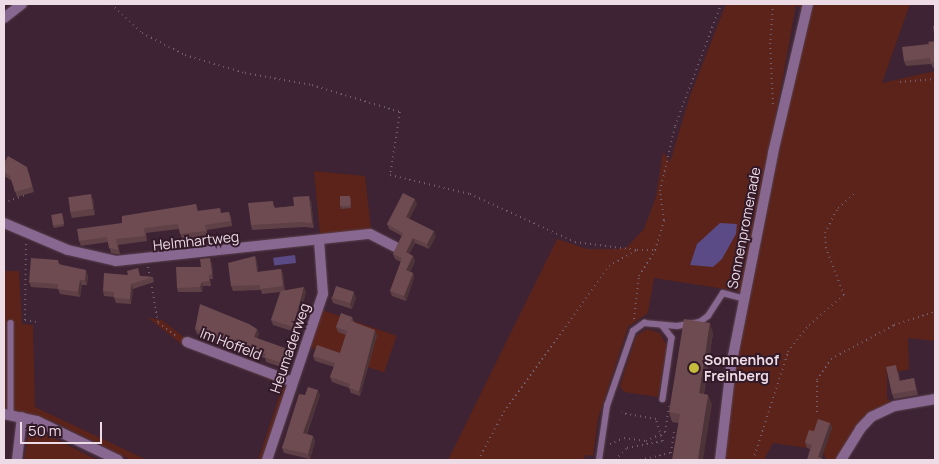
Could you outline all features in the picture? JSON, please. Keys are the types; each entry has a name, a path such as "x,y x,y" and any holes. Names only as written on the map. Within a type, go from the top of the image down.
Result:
{"street":[{"path":"4,18 22,4"},
{"name":"Sonnenpromenade","path":"720,460 727,388 782,116 808,4"},
{"name":"Helmhartweg","path":"4,224 28,232 68,250 107,261 147,260 370,234 395,247"},
{"name":"Heumaderweg","path":"267,460 323,294 319,241"},
{"name":"Im Hoffeld","path":"187,342 293,382"},
{"path":"841,460 860,430 871,417 896,406 935,399"},
{"path":"8,415 22,417 58,430 118,460"},
{"path":"17,460 22,417"}],"lane":[{"path":"599,460 607,406 630,336 639,326 660,323 677,326 700,322 708,316 723,293 745,298"},
{"path":"8,415 11,323"},
{"path":"660,323 672,338 663,399"}],"path":[{"path":"111,4 142,33 185,55 245,73 312,86 400,112 390,176 470,194 575,242 638,250 655,250"},
{"path":"639,326 634,319 640,276 655,250 664,220 660,191 675,126 721,4"},
{"path":"773,4 771,97 782,116"},
{"path":"900,82 935,79"},
{"path":"753,460 788,352 809,325 844,295 826,248 825,233 835,211 856,192"},
{"path":"4,203 25,195"},
{"path":"28,232 25,320 36,322"},
{"path":"478,460 504,412 609,266 638,250"},
{"path":"147,260 158,323 187,342"},
{"path":"818,412 816,384 831,359 894,325 932,312 935,308"},
{"path":"608,446 618,439 646,441 665,432 670,403"},
{"path":"615,460 627,448 663,441 656,419 622,413"},
{"path":"640,460 671,453 674,432"}],"shaded area":[{"path":"726,4 910,4 882,83 935,71 935,341 908,338 909,370 887,372 887,398 892,403 881,408 836,460 827,460 823,453 807,448 773,443 764,460 723,460 729,404 807,11 796,5 744,292 654,278 648,313 628,327 598,419 593,456 585,455 584,460 448,460 557,239 587,249 618,249 627,247 644,229 656,197 663,152 670,162 690,96"},
{"path":"314,171 365,176 371,229 320,235"},
{"path":"720,223 737,224 736,234 722,259 713,267 690,265 697,244"},
{"path":"295,255 296,263 274,266 273,258"},
{"path":"4,271 19,271 22,324 33,325 35,407 147,460 131,460 52,421 4,408"},
{"path":"322,310 397,336 384,373 309,347"},
{"path":"148,318 162,320 185,338 283,382 286,388 262,460 258,460 283,385 184,346"},
{"path":"647,329 660,333 667,346 658,397 624,392 620,386 636,336"},
{"path":"37,431 97,460 24,460 28,435"}],"building":[{"path":"935,41 935,62 931,63 930,58 904,61 902,47 929,44 928,42"},
{"path":"8,156 27,167 32,187 15,192 10,176 4,172 4,163"},
{"path":"403,193 415,199 406,217 434,231 427,244 413,238 406,252 413,256 406,270 413,273 404,296 390,291 402,258 393,254 403,233 387,224"},
{"path":"91,194 93,209 70,212 68,197"},
{"path":"309,196 312,223 251,225 248,203 273,201 274,208 294,206 293,197"},
{"path":"340,196 350,196 350,206 340,206"},
{"path":"196,204 197,211 220,208 221,213 229,212 230,221 205,225 206,231 180,234 178,224 144,228 145,236 116,239 118,249 109,248 107,237 79,241 77,229 122,223 122,216"},
{"path":"62,213 64,224 53,226 51,215"},
{"path":"255,256 257,272 281,269 283,286 260,289 260,285 231,286 228,263"},
{"path":"31,258 58,260 58,264 86,270 85,280 80,280 78,292 58,289 58,284 29,282"},
{"path":"210,258 212,274 209,275 209,281 202,282 200,287 177,288 176,267 201,267 200,259"},
{"path":"138,268 140,276 153,277 131,284 130,299 114,298 114,292 103,291 104,273 128,275 127,271"},
{"path":"336,286 354,292 350,303 332,297"},
{"path":"304,287 293,327 271,320 281,291"},
{"path":"200,304 249,324 257,329 254,337 285,348 282,363 264,357 266,354 241,348 195,329"},
{"path":"341,313 352,317 351,321 375,330 359,391 349,388 350,384 330,377 335,363 313,356 317,345 340,353 347,331 336,327"},
{"name":"Sonnenhof Freinberg","path":"684,319 710,323 699,393 708,395 698,460 672,460 680,414 669,412"},
{"path":"896,365 899,381 914,378 916,390 892,394 886,367"},
{"path":"308,387 318,390 303,433 313,436 308,454 282,448 299,394 305,395"},
{"path":"818,419 830,423 818,457 826,460 807,460 812,445 805,442 809,430 814,431"}],"place":[{"name":"Sonnenhof Freinberg","path":"694,368"}]}
